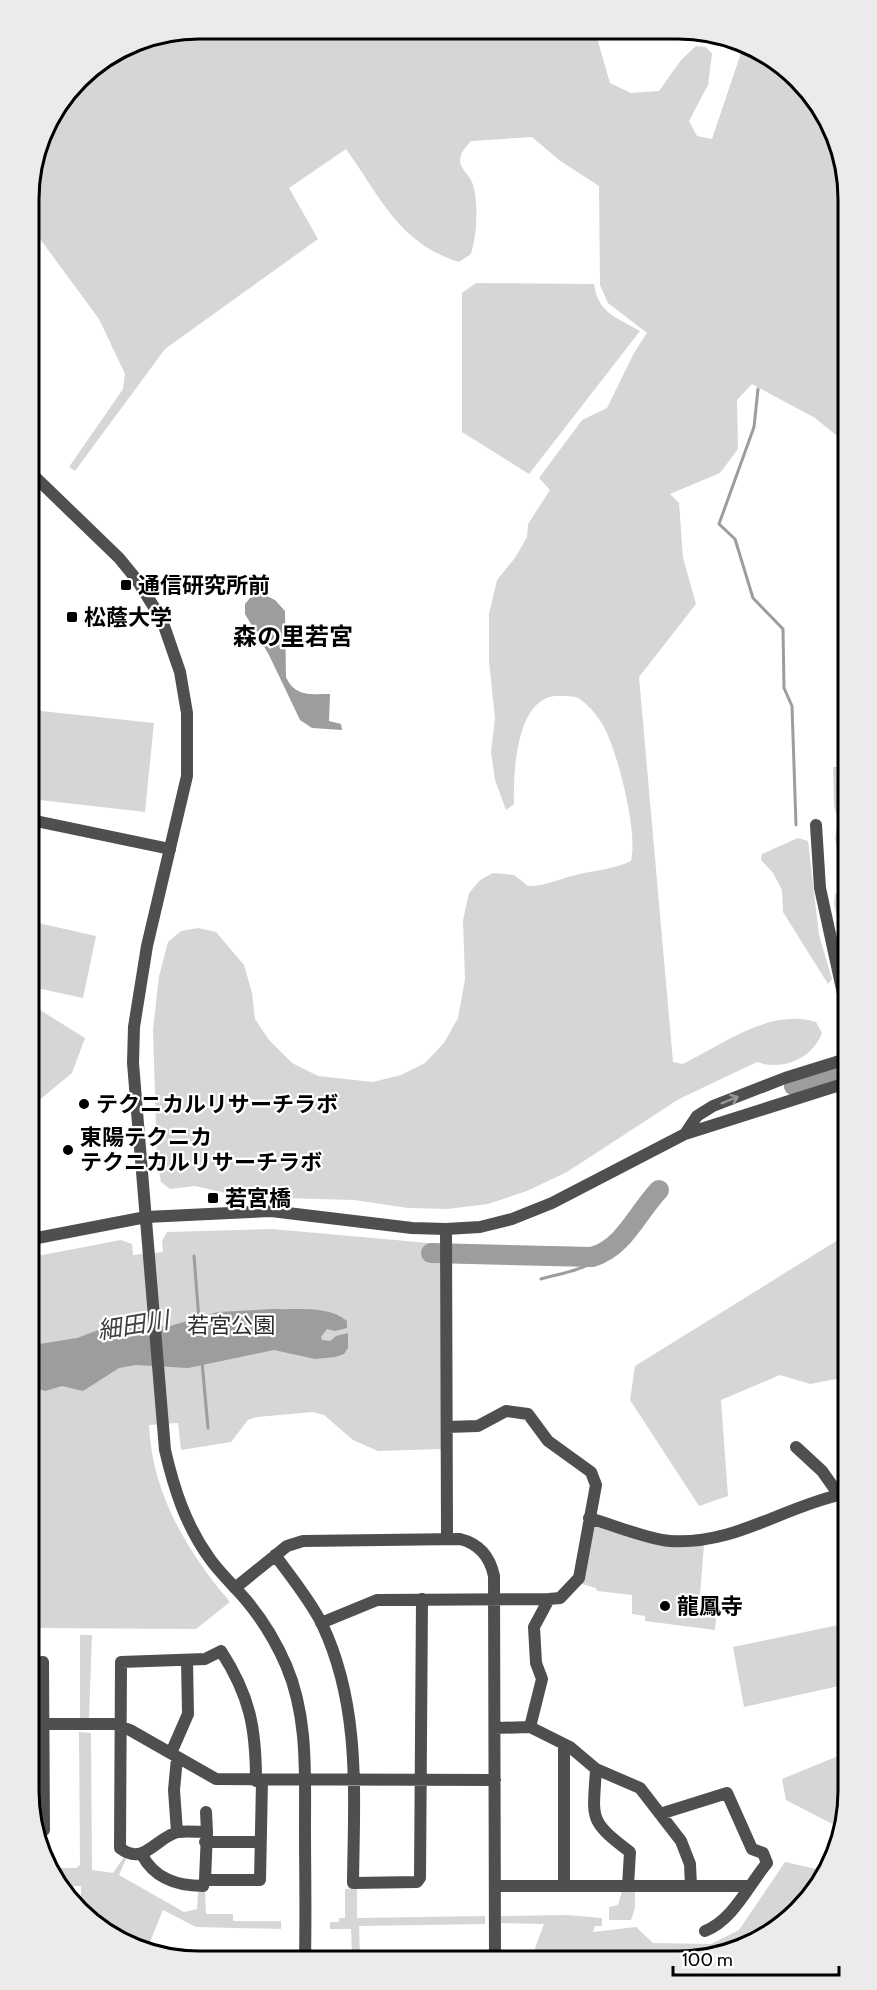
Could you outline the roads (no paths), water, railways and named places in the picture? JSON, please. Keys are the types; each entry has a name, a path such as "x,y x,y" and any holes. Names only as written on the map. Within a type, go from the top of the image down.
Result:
{"street":[{"path":"39,481 119,558 157,611 174,648 187,713 187,776 147,946 134,1027 135,1097 163,1429 169,1467 184,1513 211,1561 270,1634 292,1679 302,1723 305,1781 305,1951"},
{"path":"39,821 170,849"},
{"path":"816,825 820,888 838,971"},
{"path":"685,1134 696,1116 713,1106 785,1078 838,1061"},
{"path":"39,1238 146,1217 271,1211 327,1219 446,1229 480,1227 512,1219 552,1203 685,1134 838,1086"},
{"path":"446,1229 447,1539"},
{"path":"321,1623 377,1600 560,1598 579,1578 596,1485 591,1472 548,1441 528,1414 506,1411 478,1426 447,1427"},
{"path":"589,1518 664,1540 703,1541 745,1530 838,1495 822,1471 796,1447"},
{"path":"235,1588 287,1546 315,1539 447,1539 468,1541 486,1554 494,1576 495,1599 495,1951"},
{"path":"275,1555 321,1623 346,1694 351,1722 354,1781 353,1883 417,1882 420,1878 422,1599"},
{"path":"530,1727 542,1679 536,1663 534,1627 549,1599"},
{"path":"205,1880 260,1882 260,1842 259,1781 256,1746 251,1711 239,1679 221,1651 205,1659 121,1662 120,1848 127,1854 142,1855 177,1832 260,1842"},
{"path":"177,1832 174,1756 188,1714 187,1660"},
{"path":"39,1662 43,1662 39,1724 44,1830"},
{"path":"39,1724 114,1725 130,1730 216,1779 259,1781 495,1780"},
{"path":"495,1728 530,1727 564,1745 596,1769 640,1788 681,1842 690,1864 691,1886"},
{"path":"564,1745 564,1885"},
{"path":"596,1769 595,1818 604,1834 630,1852 628,1886"},
{"path":"660,1814 727,1793 752,1849 763,1852 767,1863 748,1886 727,1918 718,1926 705,1931"},
{"path":"142,1855 148,1866 178,1886 203,1886 206,1812"},
{"path":"495,1886 748,1886"}],"waterway":[{"path":"758,389 754,427 719,524 735,539 753,598 783,629 784,688 792,706 796,825"},
{"name":"細田川","path":"794,1086 838,1073"},
{"name":"細田川","path":"431,1253 592,1257 613,1246 659,1190"},
{"path":"541,1279 586,1266 607,1251"},
{"path":"194,1256 199,1320"},
{"path":"202,1362 208,1428"}],"place":[{"name":"通信研究所前","path":"126,585"},
{"name":"松蔭大学","path":"72,617"},
{"name":"テクニカルリサーチラボ","path":"84,1104"},
{"name":"東陽テクニカ テクニカルリサーチラボ","path":"68,1150"},
{"name":"若宮橋","path":"213,1198"},
{"name":"龍鳳寺","path":"665,1606"}],"district":[{"name":"森の里若宮","path":"293,636"}],"park label":[{"name":"若宮公園","path":"231,1325"}]}
